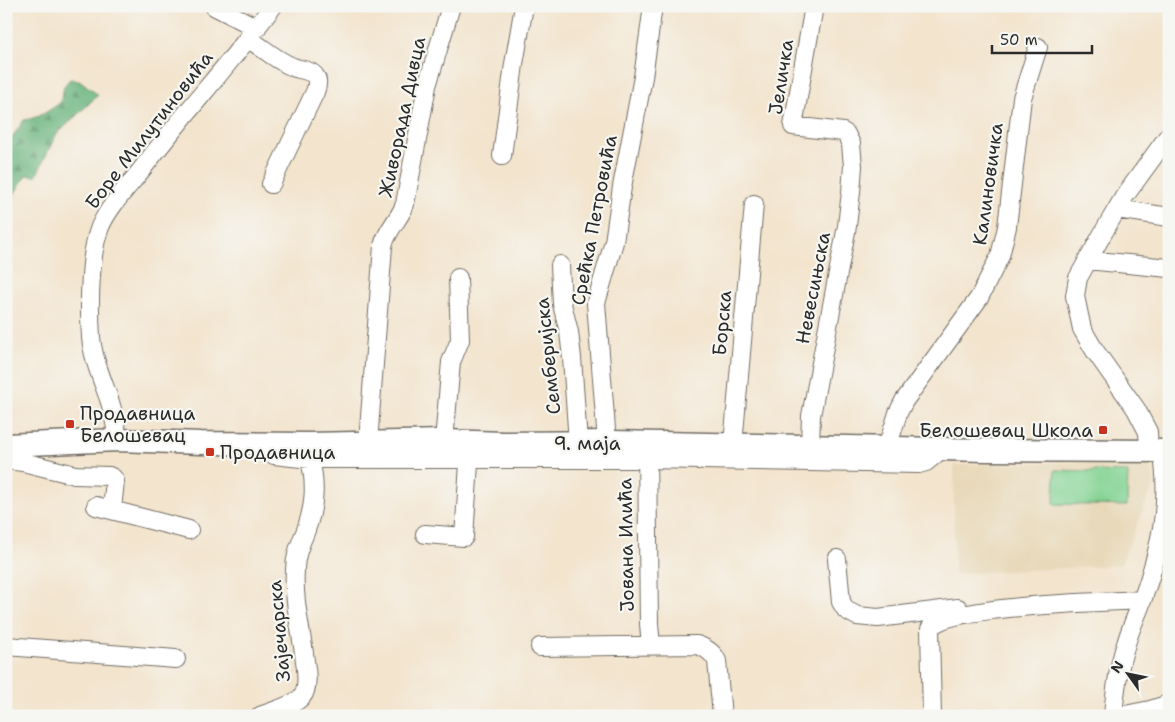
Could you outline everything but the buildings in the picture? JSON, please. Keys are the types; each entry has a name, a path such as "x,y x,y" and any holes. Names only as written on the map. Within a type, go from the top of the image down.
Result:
{"main road":[{"name":"9. маја","path":"6,445 118,440 266,443 444,441 470,451 504,443 578,442 607,442 647,451 733,445 1160,451"}],"street":[{"path":"214,6 253,33 279,60 292,67 310,72 315,75 317,80 315,92 271,184"},
{"name":"Боре Милутиновића","path":"118,440 114,417 95,359 91,337 92,267 98,233 109,210 274,6"},
{"name":"Живорада Дивца","path":"368,443 383,246 389,230 400,216 405,204 426,86 451,6"},
{"path":"502,156 524,6"},
{"name":"Срећка Петровића","path":"607,442 596,303 614,242 622,187 643,77 653,6"},
{"name":"Јеличка","path":"814,6 793,126 843,132 850,138"},
{"name":"Калиновичка","path":"886,448 904,401 970,312 986,286 1000,256 1007,228 1022,98 1038,47"},
{"path":"1113,716 1116,684 1122,658 1156,556 1164,518 1165,474 1160,451 1130,399 1095,351 1082,329 1074,296 1078,278 1116,209 1169,136"},
{"name":"Невесињска","path":"810,446 811,416 847,226 853,166 850,138"},
{"name":"Борска","path":"733,445 754,204"},
{"path":"1116,209 1169,217"},
{"path":"1087,260 1169,268"},
{"name":"Семберијска","path":"560,265 562,304 569,332 572,358 578,442"},
{"path":"444,441 451,362 460,340 458,278"},
{"path":"266,443 270,452 278,457 310,459 470,451 647,451 919,464 926,462 942,449"},
{"path":"425,534 464,537 470,451"},
{"name":"Јована Илића","path":"647,451 648,624 651,646"},
{"name":"Зајечарска","path":"260,716 297,701 305,692 307,675 295,586 295,569 297,551 306,529 313,500 315,479 310,459"},
{"path":"6,460 23,462 75,475 109,476 114,478 115,481 104,508 189,530"},
{"path":"837,559 841,602 851,614 878,618 960,608 965,614"},
{"path":"932,716 930,629 934,624 965,614 993,609 1142,600"},
{"path":"540,647 697,645 704,647 713,654 717,661 722,716"},
{"path":"6,646 176,659"},
{"path":"1120,716 1169,704"}],"shaded area":[{"path":"1142,461 1152,470 1154,483 1121,565 954,574 954,465"}],"green space":[{"path":"70,79 82,82 98,95 56,135 36,176 26,175 13,196 6,195 6,141 11,139 24,120 44,114 61,102 64,86"},
{"path":"1055,470 1128,472 1127,506 1054,504"}],"place":[{"name":"Продавница Белошевац","path":"70,424"},
{"name":"Белошевац Школа","path":"1103,430"},
{"name":"Продавница","path":"210,452"}]}
